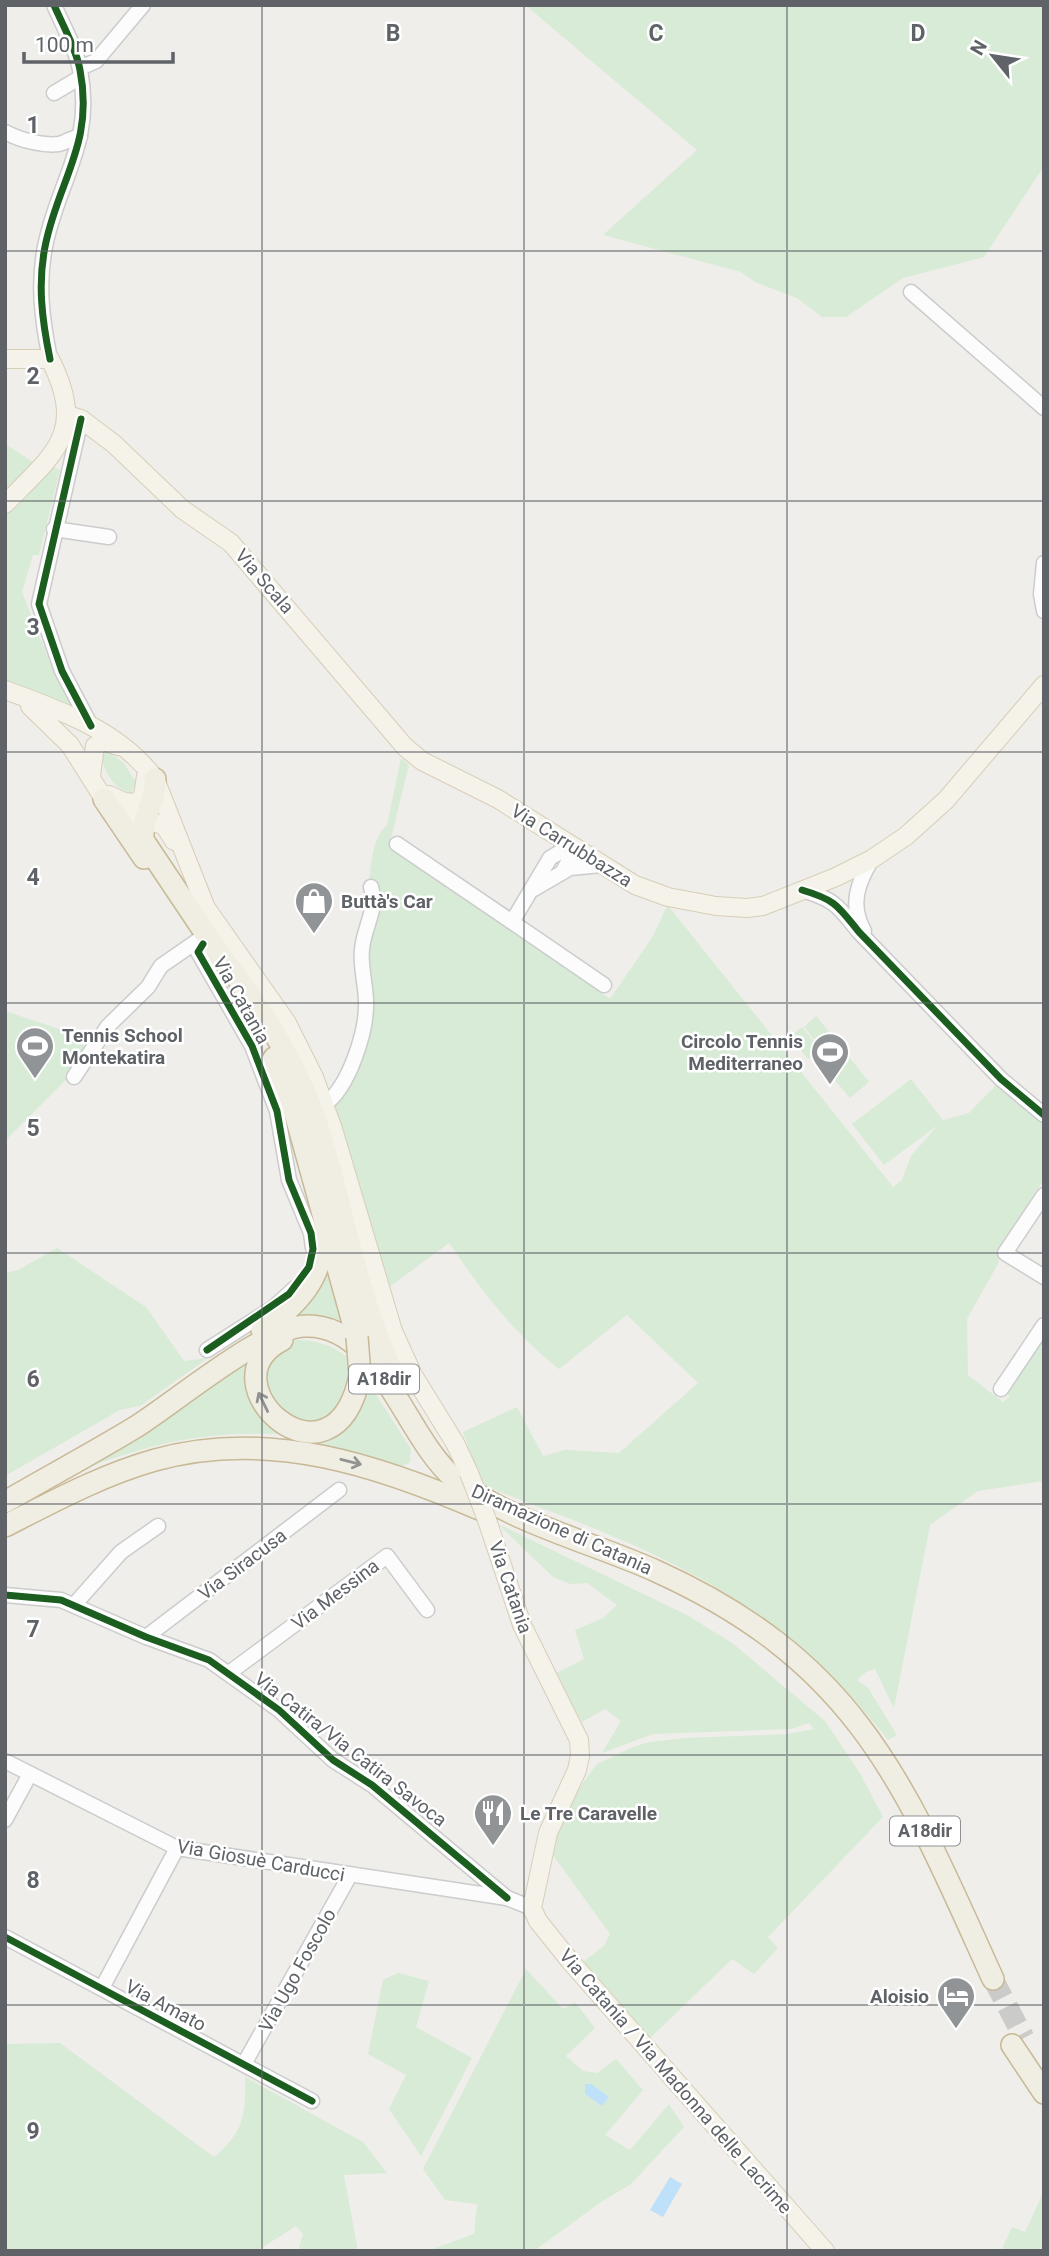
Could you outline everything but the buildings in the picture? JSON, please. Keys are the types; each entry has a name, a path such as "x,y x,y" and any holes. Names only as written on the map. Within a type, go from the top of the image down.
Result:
{"highway":[{"path":"146,768 156,794 144,820 143,840 265,1039 292,1102 362,1341"},
{"path":"5,1515 86,1473 166,1446 216,1439 305,1441 327,1436 344,1426 358,1409 364,1376 362,1341 289,1077 274,1042 96,788"},
{"path":"208,946 255,999 302,1087 316,1123 380,1343 399,1385 440,1451 477,1487 612,1548 655,1571"},
{"path":"5,1501 40,1474 138,1414 295,1303 318,1268 322,1246 308,1158"},
{"name":"Diramazione di Catania","path":"5,1501 136,1427 272,1335 293,1327 315,1326 337,1333 362,1351 381,1374 425,1447 460,1483 524,1517 655,1571 764,1630 798,1657 855,1717 886,1759 916,1813 987,1983 890,1795 860,1746 810,1688 769,1652 714,1616 646,1580 517,1522 381,1470 304,1452 248,1448 207,1450 140,1465 72,1491 5,1526"},
{"path":"364,1376 348,1411 333,1425 318,1431 299,1431 274,1418 263,1405 258,1389 260,1362 276,1343 302,1335 331,1342 348,1353 366,1371 405,1433 435,1472 454,1488 517,1522"},
{"path":"5,1491 96,1449"},
{"path":"5,1536 117,1480 140,1465"},
{"path":"1044,2067 1018,2042 1044,2093"}],"main road":[{"path":"5,359 50,359 74,417 57,447 5,504"},
{"name":"Via Scala","path":"74,417 114,444 182,509 231,543 405,747 440,772"},
{"name":"Via Carrubbazza","path":"440,772 484,792 601,865 651,891 735,909 763,906 836,877 872,859 906,836 946,800 1044,685"},
{"path":"5,691 55,727 96,788 129,817 168,829 194,882"},
{"name":"Via Catania","path":"5,691 91,726 123,744 146,768 184,846 194,882 215,923 287,1023 325,1104 393,1331 413,1376 455,1443 470,1473 522,1625 579,1740 577,1770 548,1833 532,1908"},
{"path":"99,743 114,744 146,768 145,789 136,803 124,802 96,788 93,751 99,743"},
{"name":"Via Catania / Via Madonna delle Lacrime","path":"532,1908 538,1921 570,1961 825,2251"}],"street":[{"path":"50,359 42,309 42,265 49,232 76,158 84,70 54,5"},
{"path":"54,93 84,70 143,5"},
{"path":"5,132 19,140 61,144 72,137 80,137"},
{"path":"911,292 1044,408"},
{"path":"74,417 54,529 38,594 39,613 62,671 91,726"},
{"path":"54,529 109,537"},
{"path":"1044,563 1041,594 1044,611"},
{"path":"512,922 550,858 549,839 540,825"},
{"path":"397,844 604,985"},
{"path":"550,858 572,845"},
{"path":"563,872 570,858 572,845"},
{"path":"872,859 857,887 855,900 862,926 873,943"},
{"path":"533,890 581,864 601,865"},
{"path":"836,877 855,900"},
{"path":"836,877 841,906 859,932 873,943 1001,1079 1044,1115"},
{"path":"325,1104 338,1092 358,1048 365,1023 361,957 374,909 372,887"},
{"path":"802,890 823,896 841,906"},
{"path":"74,1077 108,1026 148,987 161,966 208,946"},
{"name":"Via Catania","path":"207,1350 289,1294 309,1267 313,1249 311,1233 289,1180 277,1111 252,1046 198,953 208,946"},
{"path":"1044,1195 1005,1253 1044,1277"},
{"path":"1001,1389 1044,1325"},
{"name":"Via Siracusa","path":"146,1637 339,1490"},
{"path":"74,1605 121,1552 158,1526"},
{"name":"Via Messina","path":"229,1673 387,1556 427,1610"},
{"name":"Via Catira/Via Catira Savoca","path":"5,1595 61,1600 146,1637 198,1654 279,1710 333,1760 372,1784 507,1898"},
{"name":"Via Giosuè Carducci","path":"5,1761 177,1848 507,1898 532,1908"},
{"path":"5,1820 30,1774"},
{"path":"102,1988 177,1848"},
{"name":"Via Ugo Foscolo","path":"244,2064 350,1875"},
{"name":"Via Amato","path":"5,1937 312,2101"}],"green space":[{"path":"525,5 1044,5 1044,166 984,257 903,278 846,317 822,317 797,298 755,282 741,272 603,235 697,150"},
{"path":"5,444 33,462 5,492"},
{"path":"51,466 60,470 39,555 33,555 22,592 56,678 76,715 5,684 5,512"},
{"path":"106,750 124,763 136,783 131,793 119,788 106,772 103,753"},
{"path":"401,758 409,765 389,846 610,999 653,936 667,906 670,908 893,1187 902,1180 911,1156 938,1125 884,1165 852,1124 911,1079 943,1120 969,1113 997,1084 1044,1122 1044,1179 996,1253 999,1262 967,1319 968,1375 1003,1402 1010,1396 1005,1392 1044,1336 1044,1481 978,1491 930,1525 894,1708 875,1669 866,1672 857,1680 868,1688 897,1735 888,1740 832,1676 770,1623 736,1600 664,1559 481,1484 463,1432 517,1407 543,1456 565,1450 619,1453 698,1383 627,1315 559,1369 527,1341 499,1311 449,1243 388,1288 333,1104 358,1058 368,1031 365,950 380,901 379,894 369,880 378,837 387,825"},
{"name":"Tennis School Montekatira","path":"5,1011 80,1036 76,1043 88,1047 73,1073 5,1141"},
{"path":"816,1016 835,1039 822,1049 804,1027"},
{"path":"802,1027 820,1049 808,1059 790,1037"},
{"path":"838,1043 869,1082 850,1098 818,1060"},
{"path":"57,1248 146,1307 184,1361 208,1358 140,1406 120,1410 5,1476 5,1273 18,1270"},
{"path":"325,1254 348,1332 290,1320"},
{"path":"297,1340 327,1345 352,1361 336,1411 312,1424 278,1416 261,1376 279,1347"},
{"path":"267,1343 254,1368 295,1435 227,1435 168,1443 111,1459 48,1483"},
{"path":"371,1387 411,1449 410,1462 397,1469 305,1445 339,1433 355,1419"},
{"path":"498,1524 687,1615 732,1643 825,1721 861,1775 883,1817 768,1937 778,1948 754,1974 732,1959 647,2041 579,1965 604,1946 610,1934 550,1851 552,1839 575,1794 597,1764 649,1742 787,1734 814,1729 809,1723 791,1729 653,1734 602,1753 621,1721 605,1709 582,1722 554,1674 584,1659 575,1630 603,1618 617,1605 587,1583 570,1584 553,1577"},
{"path":"526,1969 563,2009 575,2002 595,2028 566,2056 583,2071 597,2073 616,2059 643,2090 605,2135 630,2150 669,2104 684,2127 631,2184 601,2202 534,2251 427,2251 474,2234 477,2204 445,2200 423,2169"},
{"path":"398,1973 429,1981 416,2027 472,2058 421,2156 389,2109 406,2075 368,2054 383,1980"},
{"path":"60,2043 214,2157 232,2139 241,2122 245,2102 245,2077 363,2142 387,2173 344,2175 358,2251 298,2251 303,2234 296,2226 257,2251 5,2251 5,2044"},
{"path":"1044,2191 1044,2251 1001,2251 1012,2227 1025,2232"}],"water":[{"path":"585,2084 591,2084 609,2097 602,2106 585,2094"},
{"path":"670,2177 682,2184 663,2217 650,2210"}],"tunnel":[{"path":"993,1979 1024,2038"}],"cycle path":[{"path":"50,359 42,301 43,257 52,219 74,159 83,118 83,95 76,54 54,5"},
{"path":"81,419 39,604 62,671 91,726"},
{"path":"802,890 822,897 841,910 1001,1079 1044,1115"},
{"path":"203,944 198,952 252,1046 277,1111 289,1180 311,1233 313,1249 309,1267 289,1294 207,1350"},
{"path":"5,1595 61,1600 146,1637 209,1660 279,1710 333,1760 372,1785 507,1898"},
{"path":"5,1937 312,2101"}],"place":[{"name":"Buttà's Car","path":"314,935"},
{"name":"Tennis School Montekatira","path":"35,1080"},
{"name":"Circolo Tennis Mediterraneo","path":"830,1086"},
{"name":"Le Tre Caravelle","path":"493,1847"},
{"name":"Aloisio","path":"956,2030"}]}
